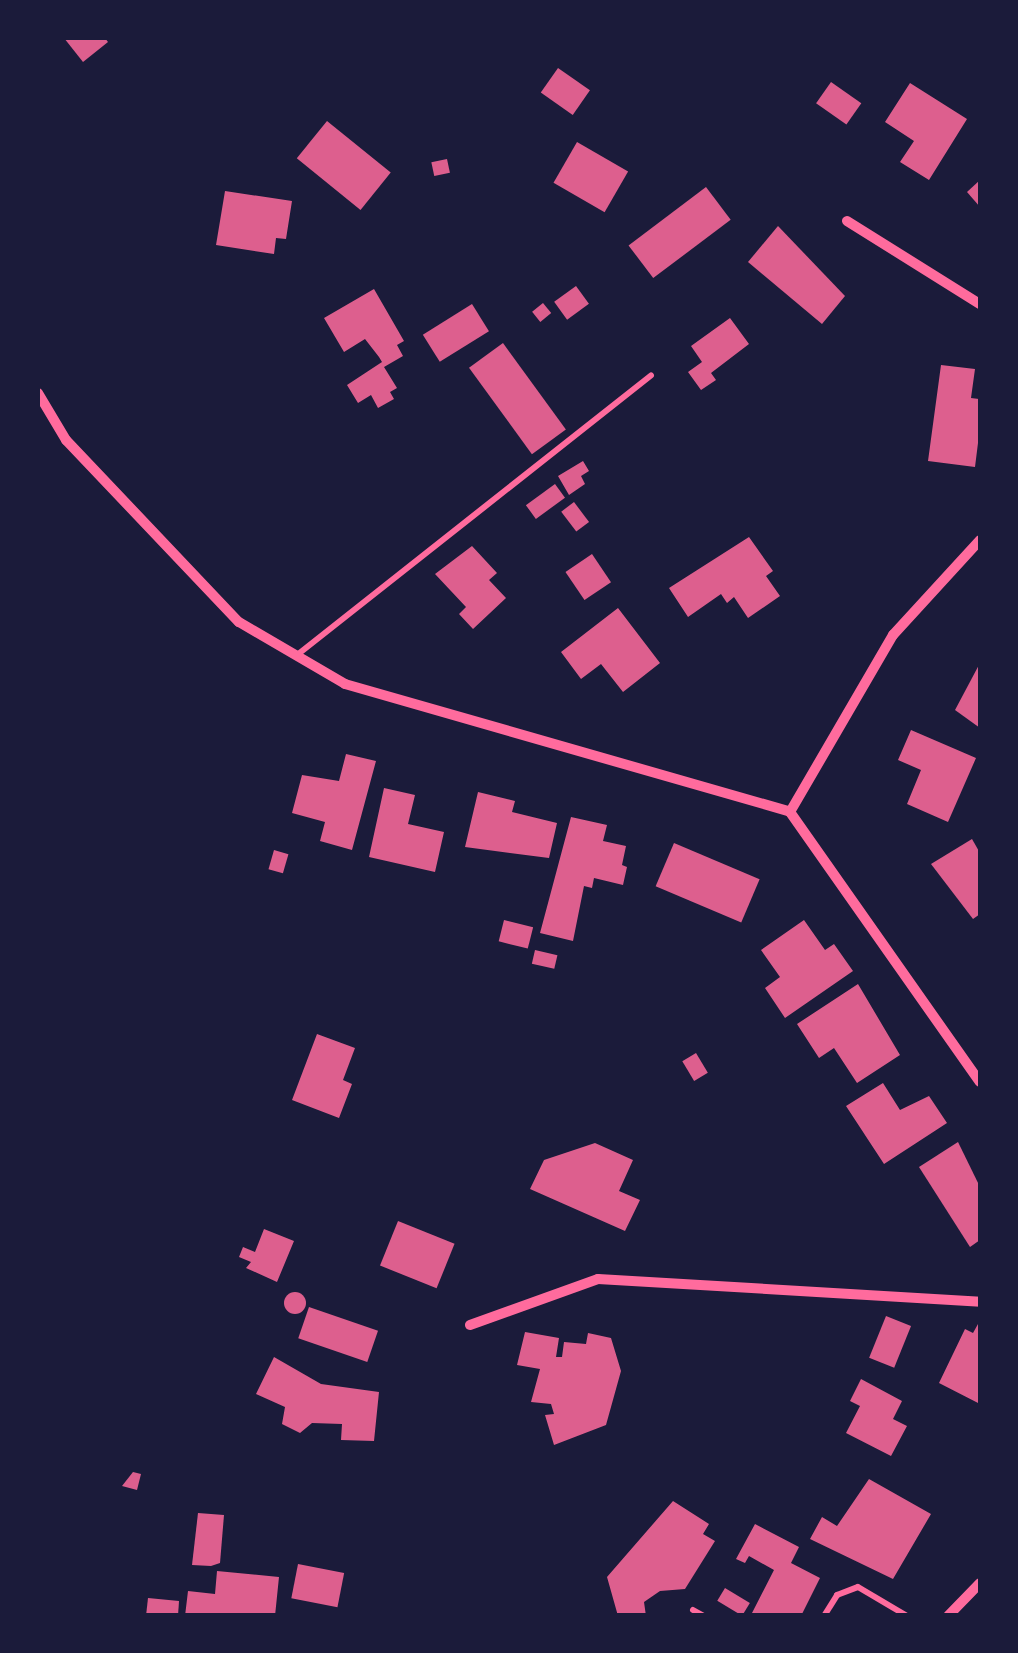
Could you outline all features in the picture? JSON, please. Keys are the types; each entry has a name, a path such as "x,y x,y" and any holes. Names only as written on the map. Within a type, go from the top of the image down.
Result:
{"street":[{"path":"847,221 980,304"},
{"path":"38,393 66,440 238,622 345,684 790,812 980,1082"},
{"path":"790,812 894,635 980,540"},
{"path":"470,1325 598,1279 980,1302"},
{"path":"948,1616 980,1583"}],"lane":[{"path":"296,655 651,376"},
{"path":"824,1616 836,1595 858,1587 906,1616"},
{"path":"693,1610 704,1616"}],"building":[{"path":"64,38 105,38 108,42 83,62"},
{"path":"558,68 590,90 573,115 541,93"},
{"path":"831,82 861,103 846,125 816,103"},
{"path":"910,83 967,119 929,180 900,162 914,141 885,122"},
{"path":"327,121 391,173 361,210 297,158"},
{"path":"577,142 628,172 605,212 554,183"},
{"path":"447,159 450,173 434,176 431,162"},
{"path":"980,180 980,207 967,192"},
{"path":"706,187 731,220 653,278 629,245"},
{"path":"225,191 292,201 286,239 276,238 274,254 216,245"},
{"path":"778,226 845,296 822,324 748,262"},
{"path":"576,286 589,304 567,320 554,302"},
{"path":"374,289 404,341 397,345 403,356 384,367 397,388 390,392 394,399 378,408 371,395 358,403 347,385 382,362 365,339 344,352 324,318"},
{"path":"543,303 551,313 540,322 532,312"},
{"path":"472,304 489,331 440,362 423,335"},
{"path":"730,318 749,344 711,373 716,380 701,390 688,372 702,362 691,346"},
{"path":"503,343 566,430 532,454 469,368"},
{"path":"941,365 975,369 971,398 979,399 980,427 975,467 928,461"},
{"path":"583,461 589,471 581,476 585,484 569,495 558,476"},
{"path":"555,484 565,498 536,519 526,505"},
{"path":"574,502 589,522 576,532 561,512"},
{"path":"749,537 773,571 766,576 780,596 748,618 734,597 727,603 721,594 688,617 669,588"},
{"path":"472,546 497,573 489,580 506,598 473,629 459,614 466,607 435,574"},
{"path":"592,554 611,582 584,600 565,572"},
{"path":"618,608 660,663 623,692 601,664 581,679 561,652"},
{"path":"980,663 980,728 955,710"},
{"path":"911,730 976,758 948,822 907,804 921,770 898,760"},
{"path":"346,754 376,761 352,850 320,841 325,822 292,813 302,775 339,781"},
{"path":"384,788 415,795 408,824 444,832 435,872 369,857"},
{"path":"478,792 515,801 512,812 557,823 549,858 465,847"},
{"path":"571,817 607,825 603,841 626,846 622,865 627,867 623,885 594,878 592,888 584,886 573,941 540,933"},
{"path":"972,839 980,853 980,914 973,919 931,864"},
{"path":"674,843 760,879 741,923 656,886"},
{"path":"274,850 288,854 283,873 268,869"},
{"path":"504,920 533,927 528,949 499,941"},
{"path":"804,920 825,950 834,944 853,971 785,1018 765,988 780,977 761,950"},
{"path":"535,950 557,955 554,969 532,964"},
{"path":"858,984 900,1055 857,1083 834,1048 819,1058 797,1024"},
{"path":"317,1034 355,1048 343,1080 352,1084 339,1118 292,1100"},
{"path":"696,1053 708,1073 694,1081 682,1061"},
{"path":"883,1083 900,1110 929,1096 947,1123 884,1164 846,1106"},
{"path":"958,1142 980,1187 980,1240 970,1247 919,1167"},
{"path":"595,1143 633,1160 619,1191 640,1200 625,1231 530,1189 544,1160"},
{"path":"398,1221 455,1244 437,1288 380,1266"},
{"path":"264,1229 294,1241 277,1282 246,1268 251,1262 239,1257 243,1247 255,1252"},
{"path":"295,1292 303,1295 303,1311 295,1314 287,1311 284,1303 287,1295"},
{"path":"309,1307 378,1331 367,1362 298,1338"},
{"path":"886,1316 911,1326 894,1368 869,1358"},
{"path":"978,1324 980,1404 939,1383 965,1329 973,1333"},
{"path":"525,1332 559,1338 556,1357 562,1357 564,1342 586,1344 588,1333 611,1338 621,1371 606,1425 554,1445 545,1415 554,1414 551,1404 531,1402 540,1369 517,1365"},
{"path":"274,1357 321,1384 379,1392 374,1441 341,1440 342,1424 312,1423 300,1433 282,1424 285,1407 256,1394"},
{"path":"861,1379 902,1401 893,1419 907,1426 891,1456 846,1433 860,1406 850,1401"},
{"path":"133,1472 141,1474 137,1490 122,1486"},
{"path":"869,1479 931,1514 893,1579 810,1539 822,1517 837,1526"},
{"path":"673,1501 709,1524 703,1534 715,1541 685,1589 660,1591 644,1602 646,1616 618,1616 607,1577"},
{"path":"198,1513 224,1515 220,1563 192,1565"},
{"path":"755,1524 799,1547 791,1563 820,1578 801,1616 752,1613 774,1570 749,1556 745,1563 736,1559"},
{"path":"298,1564 344,1573 337,1607 291,1598"},
{"path":"217,1571 279,1577 275,1616 185,1616 188,1591 215,1594"},
{"path":"725,1588 750,1603 742,1616 717,1601"},
{"path":"148,1598 179,1601 178,1616 146,1616"}]}
